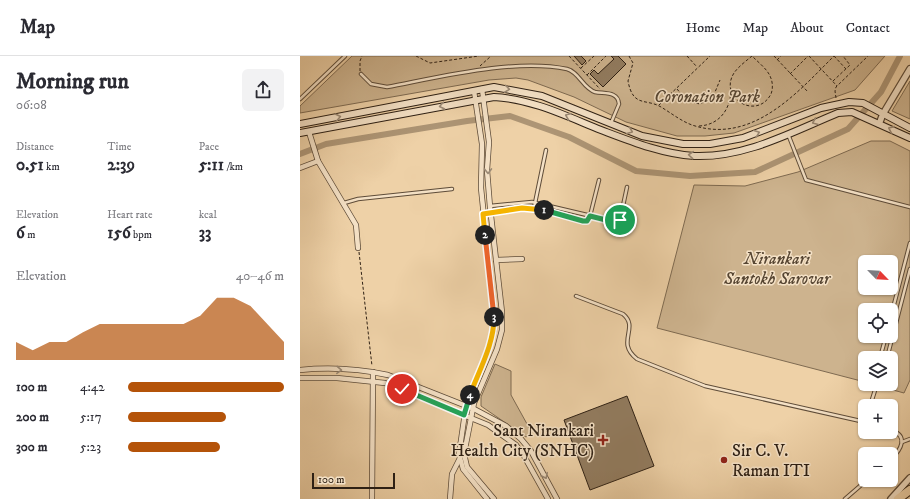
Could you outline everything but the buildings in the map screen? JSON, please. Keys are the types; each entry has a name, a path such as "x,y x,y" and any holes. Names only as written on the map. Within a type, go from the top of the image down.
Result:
{"highway":[{"path":"898,499 910,490"}],"main road":[{"path":"300,124 494,87 542,96 642,136 683,144 710,144 743,138 821,108 857,101 910,128"},
{"path":"300,133 309,134 320,130 483,98 510,98 548,108 622,138 656,149 694,156 729,154 765,144 838,113 852,112 910,138"},
{"path":"319,121 320,130"}],"street":[{"path":"879,124 881,113 910,69"},
{"path":"450,499 452,474 459,459 466,406 491,341 494,329 494,313 481,188 489,142 482,89"},
{"path":"474,91 485,158 502,312 502,330 498,344 477,396 464,454 468,467 494,499"},
{"path":"309,134 318,160 356,225 358,248"},
{"path":"300,168 318,160"},
{"path":"482,207 490,206"},
{"path":"488,257 522,259"},
{"path":"491,341 498,344"},
{"path":"300,370 338,369 373,372 405,381 474,409 506,426 522,440 539,464 556,499"},
{"path":"372,499 373,372"},
{"path":"300,378 372,380 402,389 472,418 501,433 516,445 532,468 548,499"},
{"path":"459,459 464,454"},
{"path":"459,459 463,469 487,499"},
{"path":"891,499 910,478"}],"lane":[{"path":"300,99 346,56"},
{"path":"361,74 372,84 388,87 474,72 531,67 567,69 575,73 592,90 614,95 619,101 618,109 611,124"},
{"path":"788,134 800,161 804,178 809,181 910,207"},
{"path":"534,208 534,202 546,150"},
{"path":"483,214 534,208 587,221 590,216 599,180"},
{"path":"490,206 534,202 614,222 619,221 627,187"},
{"path":"344,203 358,199 452,189"},
{"path":"895,303 910,243"},
{"path":"889,351 910,269"},
{"path":"576,296 623,314 627,317 630,325 626,346 631,354 637,359 705,386 858,420"},
{"path":"896,298 902,299"},
{"path":"882,351 884,345 890,346"},
{"path":"898,434 902,442 901,449 898,452"},
{"path":"902,442 910,439"},
{"path":"845,499 859,487"}],"path":[{"path":"361,74 360,66 362,56"},
{"path":"416,56 430,63 458,57 479,56"},
{"path":"474,72 491,56"},
{"path":"568,56 603,92"},
{"path":"581,69 594,56"},
{"path":"587,75 606,56"},
{"path":"630,56 633,63 628,81 632,93 644,103 659,106 682,120 697,126 724,130 749,124 778,109 803,87 834,56 846,69"},
{"path":"687,56 698,67"},
{"path":"659,106 710,56"},
{"path":"697,126 712,124 722,117 729,104 731,91 730,86 734,73 752,56 771,77 773,89 762,104 748,106 737,101 731,91"},
{"path":"774,56 808,92"},
{"path":"777,60 781,56"},
{"path":"790,74 808,56 837,86"},
{"path":"833,82 851,64 843,56"},
{"path":"838,104 835,91 837,86 868,56"},
{"path":"676,88 687,101 700,104 713,97 720,80"},
{"path":"358,248 373,372"}],"green space":[{"name":"Coronation Park","path":"352,56 885,56 855,90 734,133 705,136 677,136 626,122 574,97 528,80 516,78 489,80 300,113 300,106"},
{"path":"910,81 910,119 892,111"},
{"name":"Nirankari Santokh Sarovar","path":"871,141 890,141 910,151 910,380 904,393 897,391 898,391 898,351 858,351 858,380 657,328 694,185 745,186 798,172"},
{"path":"495,364 511,371 511,395 532,433 526,437 481,406 481,397"}],"waterway":[{"path":"300,154 326,144 467,121 510,116 569,137 636,171 690,176 755,172 848,129 881,92 900,56"}],"place":[{"name":"Sant Nirankari Health City (SNHC)","path":"603,440"},
{"name":"Sir C. V. Raman ITI","path":"724,460"}],"route":[{"path":"402,389 464,415 470,394 489,347 494,329 494,313 483,214 531,208 547,210 583,221 587,221 590,216 614,222 620,220"}]}
